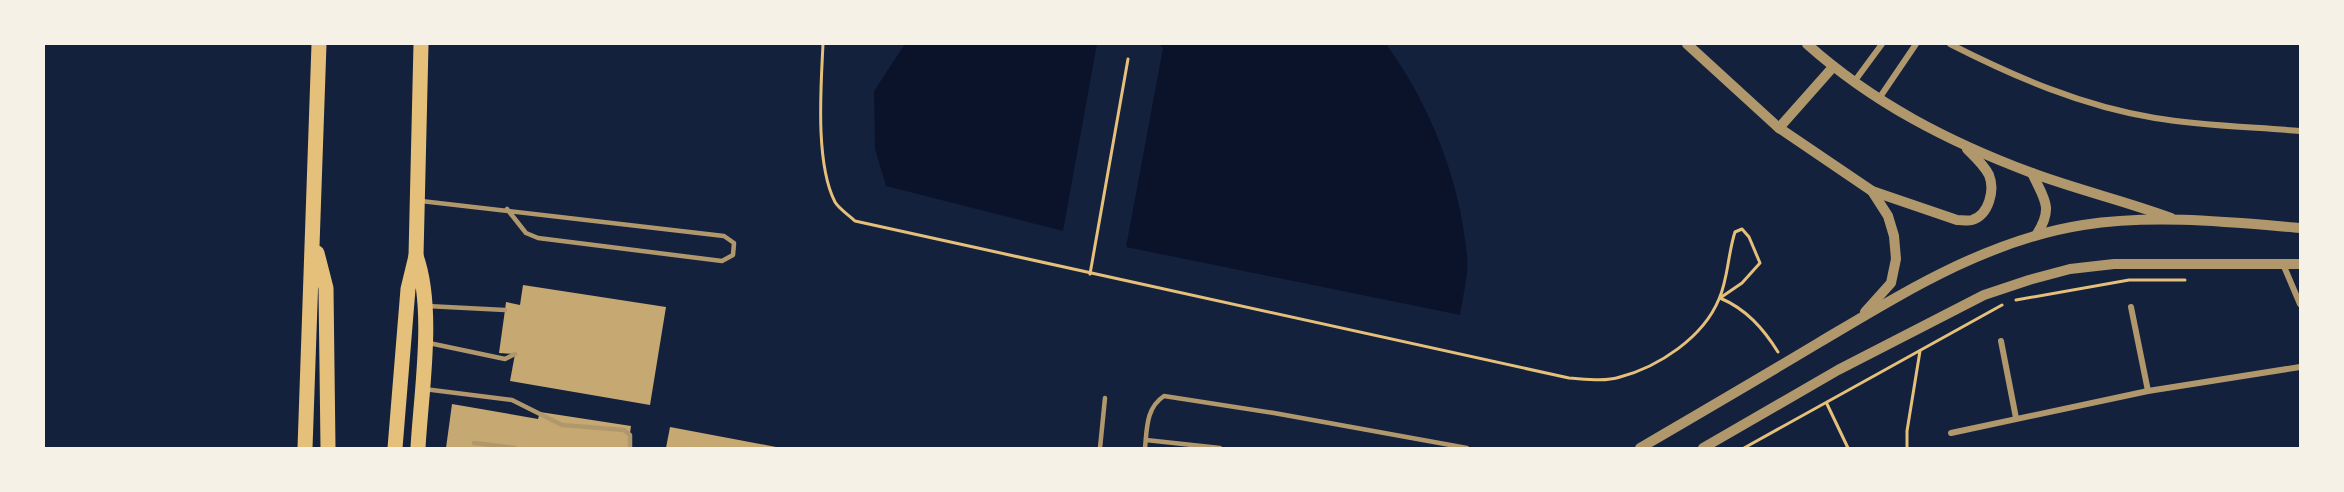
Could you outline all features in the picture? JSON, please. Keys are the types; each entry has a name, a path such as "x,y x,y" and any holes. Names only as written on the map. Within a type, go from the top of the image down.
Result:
{"highway":[{"path":"305,448 319,44"},
{"path":"395,448 408,289 416,256 415,200 421,44"},
{"path":"312,233 326,288 328,448"},
{"path":"416,256 422,274 424,306 418,448"}],"street":[{"path":"1687,44 1779,128 1872,191 1957,220 1971,220 1987,206 1991,183 1983,165 1965,146"},
{"path":"1807,44 1853,83 1878,100 1965,146 2032,173 2178,220"},
{"path":"1853,83 1882,44"},
{"path":"1878,100 1916,44"},
{"path":"1950,44 2002,70 2061,95 2155,118 2301,131"},
{"path":"1779,128 1833,67"},
{"path":"2032,173 2048,207 2047,219 2037,234"},
{"path":"1857,320 1891,283 1896,259 1894,236 1888,216 1872,191"},
{"path":"1640,448 1857,320 1965,261 2037,234 2116,220 2178,220 2301,228"},
{"path":"1703,448 1838,370 1984,295 2029,280 2070,269 2114,264 2301,264"},
{"path":"2283,264 2301,303"},
{"path":"2131,307 2148,391"},
{"path":"2001,341 2016,418"},
{"path":"1951,433 2148,391 2301,367"}],"lane":[{"path":"415,200 507,209 724,236 734,243 733,255 722,261 538,238 526,233 507,209"},
{"path":"424,306 505,310"},
{"path":"424,342 504,358 514,354"},
{"path":"421,388 512,400 562,425 624,430 630,435 630,448"},
{"path":"1145,448 1148,418 1155,402 1164,396 1274,413 1467,448"},
{"path":"1100,448 1105,398"},
{"path":"1146,440 1220,448"},
{"path":"474,443 515,448"}],"path":[{"path":"823,44 821,130 827,172 835,203 855,221 1569,378 1618,378 1668,356 1709,317 1720,298 1735,232 1742,229 1749,237 1760,263 1742,283 1720,298"},
{"path":"1090,274 1128,59"},
{"path":"1744,448 2008,302 2129,280 2187,280"},
{"path":"1720,298 1737,305 1755,320 1778,352"},
{"path":"1908,448 1907,431 1920,351"},
{"path":"1826,404 1848,448"}],"water":[{"path":"905,44 1097,44 1063,231 886,186 875,149 874,91"},
{"path":"1159,44 1386,44 1402,67 1429,117 1458,199 1467,262 1460,315 1126,247 1163,48"}],"building":[{"path":"523,285 666,307 650,405 510,381 515,354 499,353 506,302 520,305"},
{"path":"452,404 538,419 540,412 631,426 628,448 446,448"},
{"path":"670,427 776,447 666,448"}]}
